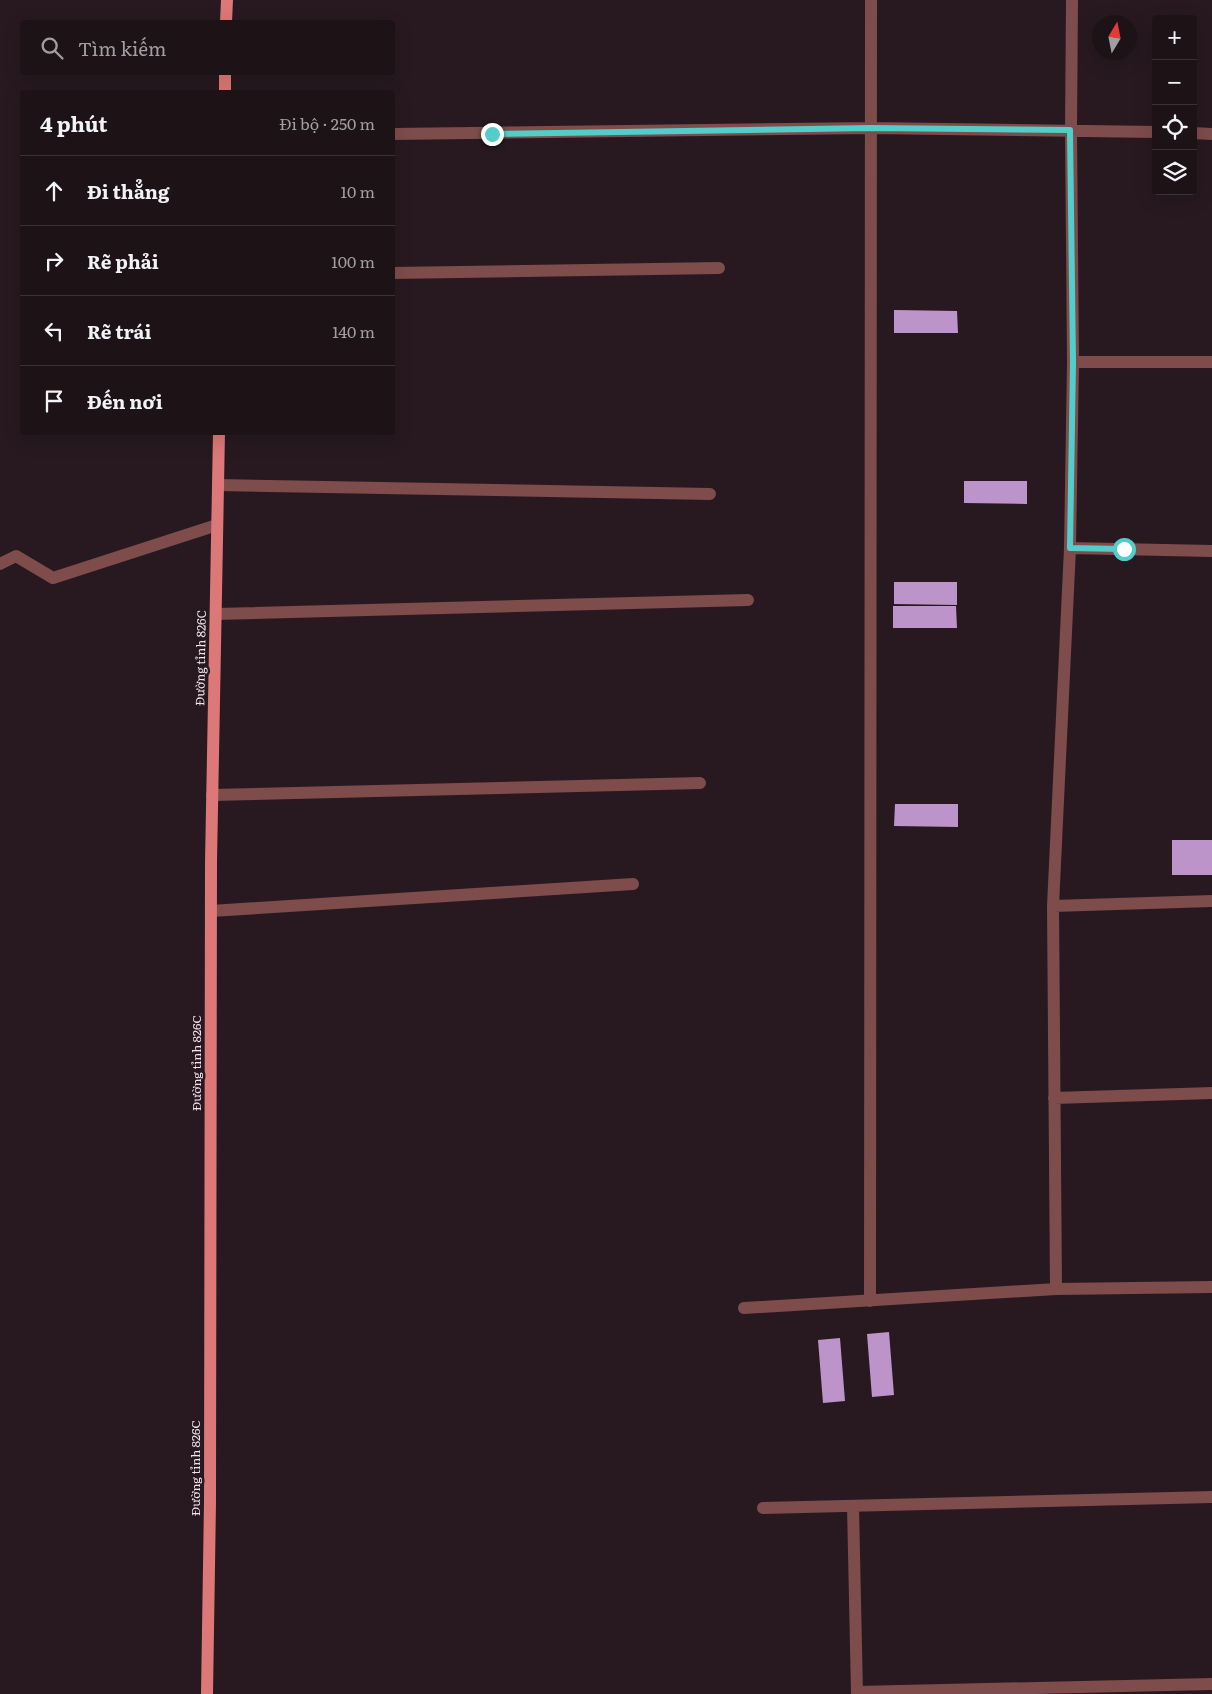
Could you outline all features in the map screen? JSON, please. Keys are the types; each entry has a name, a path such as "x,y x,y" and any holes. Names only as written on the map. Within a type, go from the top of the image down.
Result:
{"main road":[{"path":"226,0 226,20"},
{"path":"225,75 225,90"},
{"name":"Đường tỉnh 826C","path":"208,1694 212,795 219,435"}],"street":[{"path":"870,1301 871,0"},
{"path":"1056,1289 1053,906 1070,548 1073,362 1070,130 1072,0"},
{"path":"395,134 871,128 1152,132"},
{"path":"1197,133 1212,134"},
{"path":"395,273 719,268"},
{"path":"1073,362 1212,362"},
{"path":"218,485 710,494"},
{"path":"0,564 16,556 53,578 217,525"},
{"path":"1070,548 1212,551"},
{"path":"216,614 748,600"},
{"path":"212,795 700,783"},
{"path":"211,911 634,884"},
{"path":"1053,906 1212,901"},
{"path":"1054,1098 1212,1093"},
{"path":"744,1308 1056,1289 1212,1287"},
{"path":"763,1508 1212,1497"},
{"path":"853,1506 857,1693 1212,1684"}],"building":[{"path":"894,310 957,311 958,333 894,333"},
{"path":"964,481 1027,481 1027,504 964,503"},
{"path":"894,582 957,582 957,605 894,604"},
{"path":"893,606 956,606 957,628 893,628"},
{"path":"895,804 958,804 958,827 894,826"},
{"path":"1172,840 1212,840 1212,875 1172,875"},
{"path":"889,1332 894,1395 872,1397 867,1334"},
{"path":"840,1338 845,1401 823,1403 818,1340"}],"route":[{"path":"492,134 871,128 1070,130 1073,362 1070,548 1124,549"}]}
